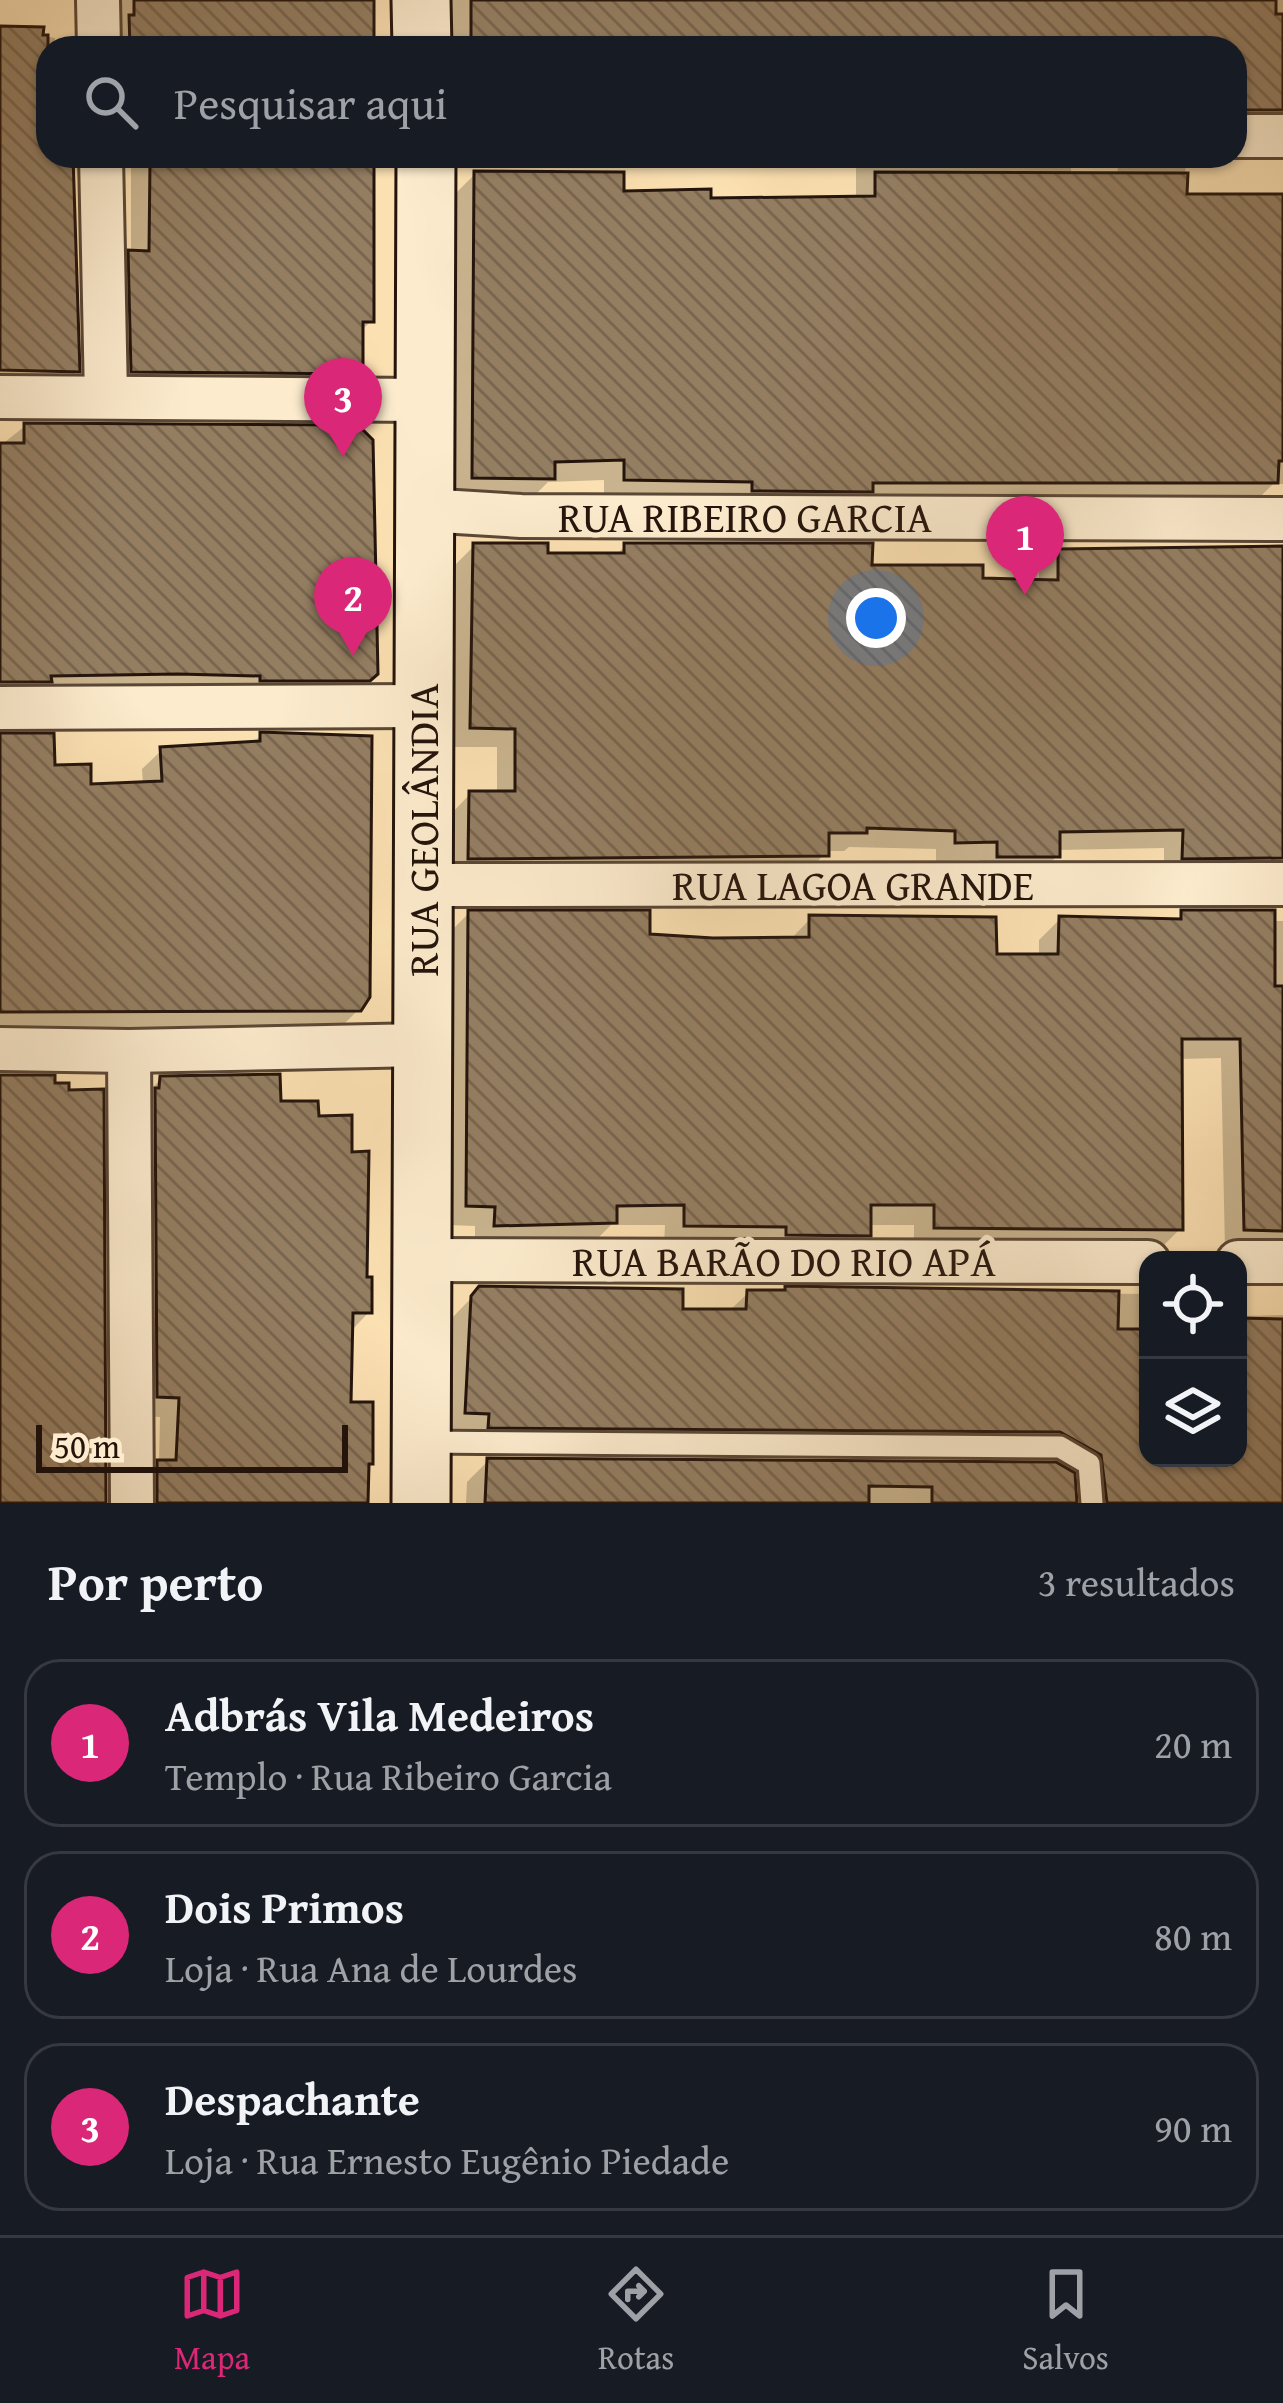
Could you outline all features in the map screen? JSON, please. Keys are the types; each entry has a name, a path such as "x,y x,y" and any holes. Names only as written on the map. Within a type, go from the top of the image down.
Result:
{"street":[{"path":"98,0 99,36"},
{"path":"421,0 422,36"},
{"path":"1247,136 1283,136"},
{"path":"101,168 106,397"},
{"name":"RUA GEOLÂNDIA","path":"421,1503 425,168"},
{"path":"0,397 424,400"},
{"name":"RUA RIBEIRO GARCIA","path":"424,510 545,516 1283,519"},
{"path":"0,708 423,706"},
{"name":"RUA LAGOA GRANDE","path":"422,885 1283,884"},
{"path":"0,1049 422,1045"},
{"path":"129,1051 131,1503"},
{"name":"RUA BARÃO DO RIO APÁ","path":"420,1260 1139,1262"},
{"path":"1247,1262 1283,1262"}],"lane":[{"path":"421,1442 1060,1447 1089,1464 1092,1503"}],"building":[{"path":"134,0 374,0 374,36 130,36 129,15 134,15"},
{"path":"471,0 1276,0 1276,14 1283,14 1283,110 1247,110 1247,36 471,36"},
{"path":"0,26 44,27 43,35 48,36 36,36 36,168 73,168 80,372 0,370"},
{"path":"150,168 374,168 374,322 363,322 363,374 131,372 128,250 149,251"},
{"path":"474,171 624,172 624,191 711,189 711,198 875,196 875,172 1188,173 1187,194 1283,194 1283,461 1279,461 1278,483 873,483 873,492 752,491 752,482 624,480 624,460 555,462 555,479 472,478"},
{"path":"24,423 358,425 373,440 378,674 370,681 260,681 260,676 178,674 51,676 52,682 0,682 0,443 24,443"},
{"path":"473,543 548,543 548,553 624,553 624,543 873,543 872,565 983,565 983,578 1058,580 1058,549 1283,546 1283,858 1182,859 1183,830 1060,832 1060,857 997,857 997,842 955,843 955,831 867,828 867,833 829,833 829,856 468,859 469,791 515,791 515,729 470,728"},
{"path":"260,732 372,736 370,997 361,1011 0,1012 0,733 54,733 55,765 91,764 91,784 162,781 160,747 260,741"},
{"path":"468,910 650,910 650,934 713,938 809,937 809,915 996,917 997,954 1058,954 1059,916 1181,919 1181,910 1275,910 1275,986 1283,986 1283,1231 1244,1230 1240,1039 1182,1039 1183,1230 934,1228 934,1205 871,1205 871,1236 786,1235 786,1227 684,1226 684,1205 617,1206 617,1223 494,1226 495,1207 466,1206"},
{"path":"280,1074 281,1101 318,1101 319,1116 352,1115 352,1152 369,1151 367,1277 372,1277 372,1313 353,1313 351,1402 373,1402 368,1503 157,1503 157,1460 176,1460 179,1398 157,1397 155,1088 159,1088 160,1076"},
{"path":"0,1075 55,1075 55,1083 69,1083 69,1090 104,1089 106,1503 0,1503"},
{"path":"479,1286 683,1289 683,1309 746,1309 747,1290 785,1290 785,1286 1119,1291 1118,1329 1139,1329 1139,1467 1247,1467 1247,1318 1283,1319 1283,1503 1107,1503 1101,1455 1060,1432 488,1428 489,1414 465,1413 471,1296"},
{"path":"487,1458 1056,1462 1075,1473 1077,1503 932,1503 932,1487 869,1486 869,1503 485,1503"}],"place":[{"name":"Despachante","path":"343,457"},
{"name":"Adbrás Vila Medeiros","path":"1025,595"},
{"name":"Dois Primos","path":"353,656"}]}
